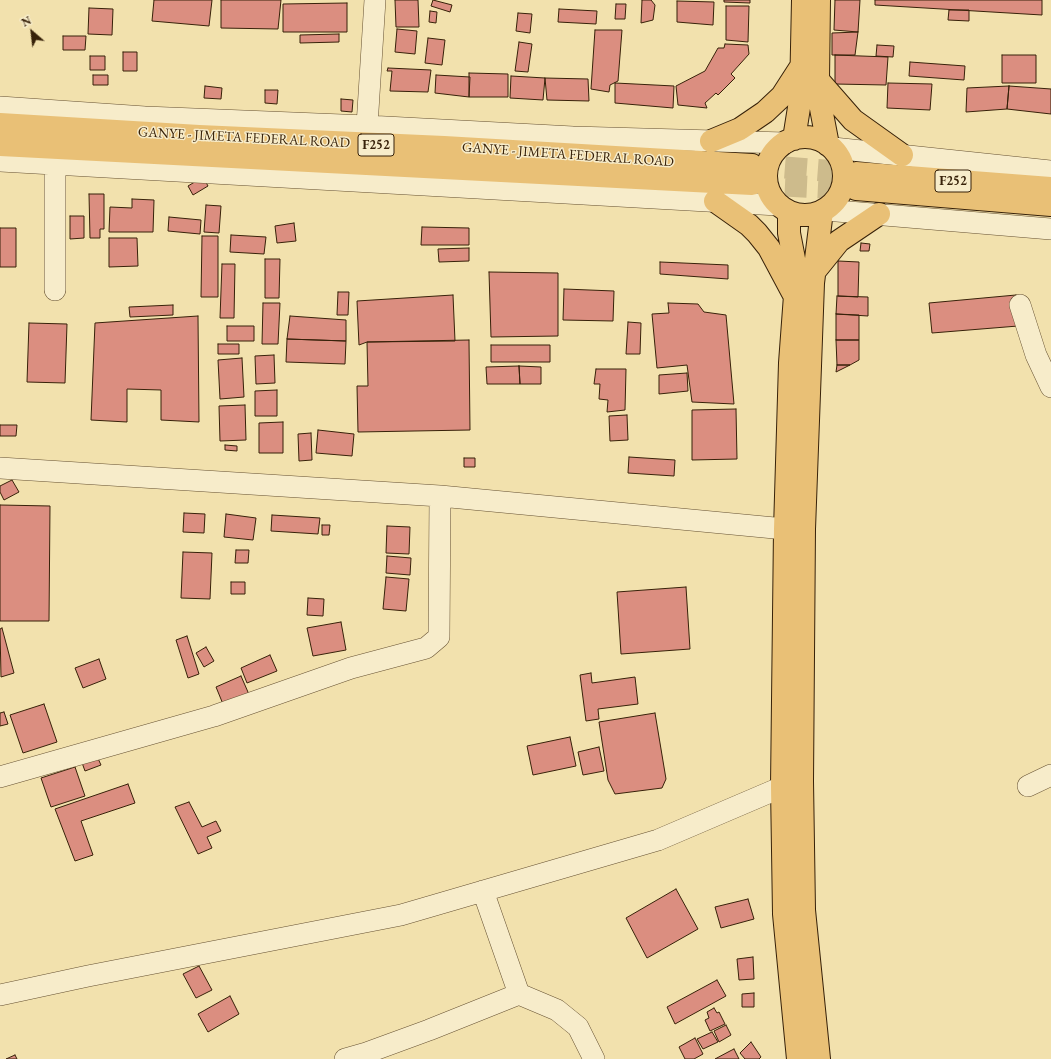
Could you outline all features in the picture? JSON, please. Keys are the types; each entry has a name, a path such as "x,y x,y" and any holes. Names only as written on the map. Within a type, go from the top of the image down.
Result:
{"main road":[{"path":"790,141 800,111 803,0"},
{"path":"819,0 819,98 830,147 843,165 844,176 839,195 833,204 824,210 806,216 783,208 771,197 766,177 771,158 790,141 804,137 815,138 830,147"},
{"path":"711,141 740,129 765,112 782,96 802,65"},
{"path":"818,80 853,120 902,155"},
{"name":"GANYE - JIMETA FEDERAL ROAD","path":"0,124 199,136 444,147 752,175 0,145"},
{"name":"F252","path":"1051,188 856,181 1051,205"},
{"path":"715,202 749,225 757,233 769,248 795,296"},
{"path":"783,208 795,264 795,296 790,363 802,781 804,910 819,1059"},
{"path":"798,1059 784,914 782,787 794,529 814,272 824,210"},
{"path":"814,272 839,241 879,214"}],"street":[{"path":"367,126 375,0"},
{"path":"0,107 145,117 367,126 573,137 711,141 790,141"},
{"path":"830,147 1051,171"},
{"path":"0,161 715,202 783,208"},
{"path":"55,164 55,290"},
{"path":"824,210 1051,229"},
{"path":"1020,305 1036,355 1051,387"},
{"path":"0,468 440,496 794,529"},
{"path":"0,777 214,716 351,668 426,648 439,637 440,496"},
{"path":"1028,786 1051,775"},
{"path":"0,995 96,974 401,915 658,840 782,787"},
{"path":"483,891 519,994"},
{"path":"345,1059 422,1033 519,994 557,1010 578,1027 594,1059"}],"building":[{"path":"154,0 212,0 209,26 152,21"},
{"path":"221,0 281,0 278,29 221,28"},
{"path":"395,0 418,0 419,27 396,27"},
{"path":"433,0 452,5 450,12 431,6"},
{"path":"642,0 651,0 655,5 653,20 641,23"},
{"path":"724,0 750,0 750,3 724,2"},
{"path":"835,0 860,0 858,32 834,30"},
{"path":"875,0 1042,0 1042,15 875,5"},
{"path":"677,1 714,2 713,25 677,22"},
{"path":"347,3 347,32 283,32 283,4"},
{"path":"616,4 626,4 625,19 615,19"},
{"path":"726,6 749,6 748,42 726,40"},
{"path":"89,8 113,9 112,35 88,34"},
{"path":"559,9 597,11 596,24 558,22"},
{"path":"949,10 969,10 969,21 948,20"},
{"path":"430,11 437,12 436,23 429,22"},
{"path":"518,13 532,14 530,33 516,31"},
{"path":"397,29 417,31 415,54 395,52"},
{"path":"595,30 622,30 618,81 610,85 609,92 591,89"},
{"path":"858,32 855,55 832,55 832,33"},
{"path":"339,34 339,42 300,43 300,35"},
{"path":"63,36 86,36 85,50 63,50"},
{"path":"428,38 445,40 442,65 425,63"},
{"path":"519,42 532,44 528,72 515,71"},
{"path":"725,44 748,45 749,54 731,74 735,78 718,95 716,93 705,103 707,108 678,105 676,86 705,71 718,48 724,48"},
{"path":"877,45 894,46 893,57 876,56"},
{"path":"123,52 137,52 137,71 123,71"},
{"path":"835,55 888,57 886,85 835,84"},
{"path":"1002,55 1036,55 1036,83 1002,83"},
{"path":"90,56 105,56 105,70 90,70"},
{"path":"910,62 965,66 964,80 909,76"},
{"path":"388,68 431,70 428,92 390,91 392,71 387,71"},
{"path":"469,73 508,74 508,97 469,97"},
{"path":"93,75 108,75 108,85 93,85"},
{"path":"436,75 470,77 469,97 435,93"},
{"path":"511,76 545,78 543,100 510,98"},
{"path":"545,78 588,79 589,101 547,100"},
{"path":"615,83 674,86 673,108 615,103"},
{"path":"888,83 932,84 930,110 887,108"},
{"path":"205,86 222,88 221,99 204,98"},
{"path":"1009,86 1007,109 966,112 967,88"},
{"path":"1009,86 1051,89 1051,114 1007,109"},
{"path":"265,90 278,90 277,104 265,103"},
{"path":"341,99 353,100 352,112 341,111"},
{"path":"203,177 208,186 193,195 188,186"},
{"path":"89,194 104,194 104,229 100,229 100,238 90,238"},
{"path":"132,199 154,200 153,232 109,232 110,207 132,208"},
{"path":"206,205 221,206 219,233 204,232"},
{"path":"70,216 84,216 84,238 70,239"},
{"path":"169,217 201,220 200,234 168,231"},
{"path":"294,223 296,241 277,243 275,226"},
{"path":"422,227 469,228 469,245 421,245"},
{"path":"0,228 16,228 16,267 0,267"},
{"path":"231,235 266,237 264,254 230,252"},
{"path":"202,236 218,236 218,297 201,297"},
{"path":"109,238 137,238 138,266 109,267"},
{"path":"861,243 870,244 869,251 860,251"},
{"path":"469,248 469,261 439,262 438,249"},
{"path":"265,259 280,259 279,298 265,298"},
{"path":"838,261 859,262 858,297 838,296"},
{"path":"660,262 728,265 728,279 660,274"},
{"path":"222,264 235,264 234,318 220,318"},
{"path":"489,272 558,273 558,336 491,337"},
{"path":"564,289 614,291 613,321 563,320"},
{"path":"338,292 349,292 348,315 337,315"},
{"path":"453,295 455,341 367,342 359,345 357,301"},
{"path":"1016,295 1018,326 932,333 929,303"},
{"path":"837,296 868,297 868,316 836,314"},
{"path":"263,303 280,303 278,344 262,344"},
{"path":"668,303 698,304 704,312 726,315 734,404 692,402 687,365 657,368 652,314 669,313"},
{"path":"173,305 173,315 130,317 129,307"},
{"path":"836,314 859,315 859,340 836,340"},
{"path":"198,316 199,422 161,420 161,390 127,389 127,422 91,420 95,323"},
{"path":"290,316 346,320 346,341 287,339"},
{"path":"628,322 641,323 640,354 626,354"},
{"path":"29,323 67,324 65,383 27,382"},
{"path":"227,326 254,326 254,341 227,341"},
{"path":"287,339 346,341 345,364 286,362"},
{"path":"469,340 470,430 358,432 357,386 368,386 367,342"},
{"path":"836,340 859,340 859,360 850,365 837,365"},
{"path":"218,344 239,344 239,354 218,354"},
{"path":"491,345 550,345 550,362 491,362"},
{"path":"274,355 275,383 256,384 255,356"},
{"path":"242,358 244,397 220,399 218,360"},
{"path":"837,365 850,365 836,372"},
{"path":"519,366 541,367 541,384 520,384"},
{"path":"519,366 520,384 487,384 486,367"},
{"path":"596,369 626,369 625,410 607,412 608,400 599,399 600,384 594,384"},
{"path":"687,373 688,391 659,394 659,375"},
{"path":"277,390 277,416 255,416 255,391"},
{"path":"245,405 246,440 220,441 219,406"},
{"path":"736,409 737,459 692,460 692,410"},
{"path":"627,415 628,440 610,441 609,416"},
{"path":"283,422 283,453 259,453 259,423"},
{"path":"0,425 17,425 16,436 0,436"},
{"path":"318,430 354,434 352,456 316,453"},
{"path":"311,433 312,460 299,461 298,434"},
{"path":"225,445 237,446 237,451 225,450"},
{"path":"629,457 675,460 674,476 628,473"},
{"path":"464,458 475,458 475,467 464,467"},
{"path":"12,480 19,492 4,500 0,492 0,486"},
{"path":"0,505 50,506 49,621 0,621"},
{"path":"184,513 205,514 204,533 183,532"},
{"path":"226,514 256,518 253,540 224,537"},
{"path":"272,515 320,518 318,534 271,531"},
{"path":"322,525 330,525 329,535 322,535"},
{"path":"387,526 410,527 409,554 386,553"},
{"path":"236,550 249,550 248,563 235,563"},
{"path":"183,552 212,553 210,599 181,598"},
{"path":"387,556 411,558 410,575 386,573"},
{"path":"386,577 409,579 406,611 383,609"},
{"path":"231,582 245,582 245,594 231,594"},
{"path":"686,587 690,649 621,654 617,592"},
{"path":"308,598 324,599 323,616 307,615"},
{"path":"341,622 346,650 313,656 307,628"},
{"path":"2,628 14,673 1,677 0,629"},
{"path":"187,636 199,674 188,678 176,640"},
{"path":"206,647 214,661 204,667 196,653"},
{"path":"270,655 277,671 247,683 241,668"},
{"path":"99,659 106,679 83,688 75,668"},
{"path":"591,673 592,683 635,677 638,704 598,709 599,719 586,721 580,675"},
{"path":"241,676 251,699 225,709 216,687"},
{"path":"44,704 57,742 23,753 10,715"},
{"path":"4,712 8,724 0,726 0,713"},
{"path":"655,713 666,779 662,788 615,794 608,780 599,722"},
{"path":"570,737 576,766 533,775 527,746"},
{"path":"599,747 604,771 583,775 578,752"},
{"path":"96,754 101,765 85,771 81,760"},
{"path":"75,767 85,796 51,807 41,778"},
{"path":"128,784 135,803 81,821 93,855 75,861 55,809"},
{"path":"189,802 202,827 216,821 221,831 207,837 212,848 198,854 175,807"},
{"path":"676,889 698,929 647,958 626,918"},
{"path":"748,899 754,919 721,928 715,907"},
{"path":"753,957 754,979 739,980 737,959"},
{"path":"199,966 212,990 196,998 183,974"},
{"path":"717,980 726,996 675,1024 667,1007"},
{"path":"754,993 754,1007 742,1007 742,994"},
{"path":"230,996 239,1014 208,1032 198,1014"},
{"path":"714,1008 717,1013 719,1012 725,1024 710,1031 705,1020 709,1018 707,1012"},
{"path":"726,1025 731,1035 719,1042 714,1031"},
{"path":"712,1032 718,1042 703,1049 697,1039"},
{"path":"695,1038 703,1054 694,1059 685,1059 679,1047"},
{"path":"751,1042 761,1057 759,1059 745,1059 740,1053"},
{"path":"734,1049 739,1059 715,1059 730,1051"},
{"path":"15,1055 17,1059 6,1059"}],"tunnel":[{"path":"752,165 856,173"},
{"path":"752,184 856,189"}]}
